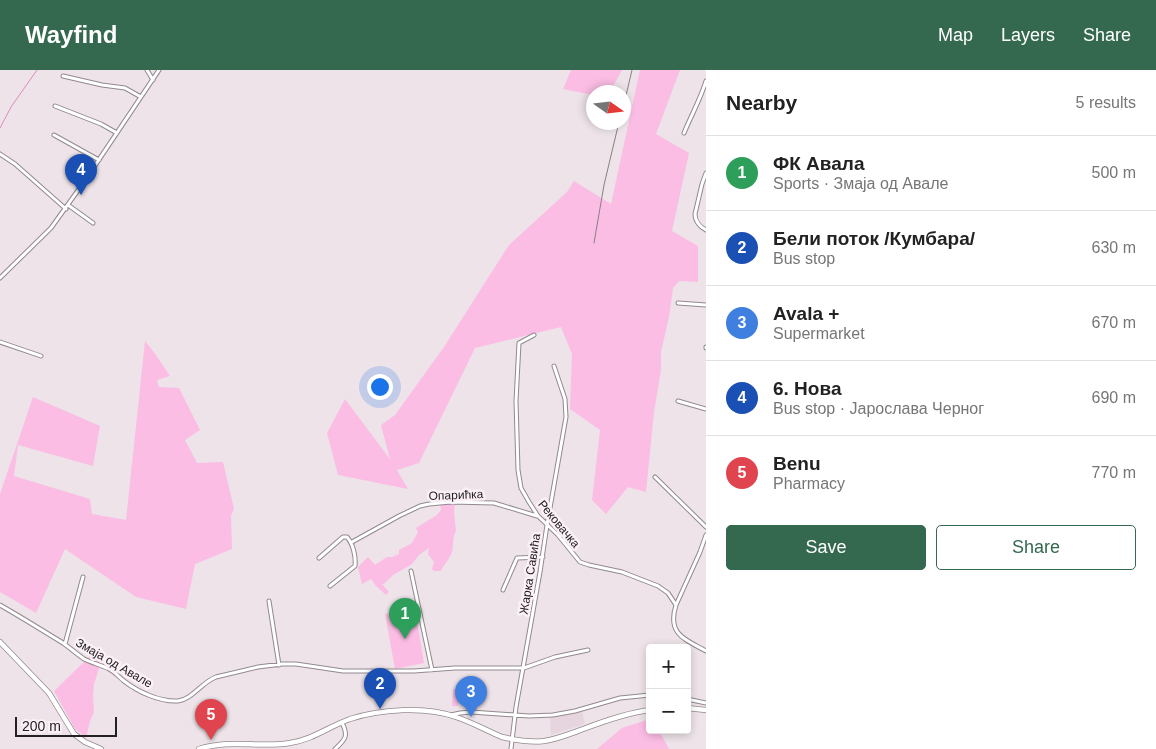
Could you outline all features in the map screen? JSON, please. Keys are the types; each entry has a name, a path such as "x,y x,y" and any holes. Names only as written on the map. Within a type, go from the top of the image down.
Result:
{"main road":[{"path":"0,642 50,693 74,734 83,741 101,749"},
{"path":"691,708 706,710"},
{"path":"199,749 224,744 283,746 304,740 360,716 401,711 428,711 451,716 502,737 545,741 614,718 646,711"}],"street":[{"path":"147,70 152,80"},
{"path":"0,278 46,234 67,207 159,70"},
{"path":"63,76 124,88 141,97"},
{"path":"684,133 700,96 705,91 706,81"},
{"path":"55,106 101,124 117,133"},
{"path":"54,135 99,160"},
{"path":"0,154 67,207 93,224"},
{"path":"706,173 694,214 699,224 706,230"},
{"path":"678,303 706,305"},
{"name":"Рековачка","path":"534,335 519,343 516,401 517,458 521,488 538,516 580,562 622,572 658,586 668,593 676,605"},
{"path":"0,342 41,356"},
{"name":"Жарка Савића","path":"511,749 566,417 566,399 554,366"},
{"path":"678,401 706,409"},
{"path":"655,477 706,527"},
{"name":"Опарићка","path":"319,558 343,537 347,537 352,542 420,506 429,504 451,502 494,503 538,516"},
{"path":"706,535 702,549 676,605 673,618 676,632 684,639 706,651"},
{"path":"330,586 355,566 352,542"},
{"path":"503,590 517,558 543,557"},
{"path":"411,571 432,670"},
{"path":"65,644 82,577"},
{"path":"269,602 279,665"},
{"name":"Змаја од Авале","path":"0,605 65,644 84,658 111,670 138,690 158,698 173,701 188,698 204,684 216,677 258,667 296,664 343,671 524,668 555,657 588,650"},
{"path":"451,716 472,712 545,716 575,711 620,698 646,695"},
{"path":"691,700 706,703"},
{"path":"335,749 346,737 346,731 342,723"}],"shaded area":[{"path":"571,70 622,70 614,85 586,85 586,94 563,89"},
{"path":"640,70 680,70 656,134 689,153 672,231 698,246 698,282 679,281 673,288 661,352 661,370 654,412 646,492 628,487 606,514 592,500 600,430 570,409 572,354 561,327 475,348 419,463 397,470 408,489 338,475 327,433 345,399 390,459 381,425 395,415 444,347 509,245 567,192 574,181 611,204 627,130 631,130 631,112"},
{"path":"145,341 170,376 157,380 159,387 179,388 200,430 185,440 197,463 223,462 234,509 231,516 232,549 195,564 186,609 136,597 65,549 36,613 0,592 0,494 33,397 100,426 93,466 18,445 14,476 90,499 92,514 126,520"},
{"path":"440,504 455,504 456,531 451,555 441,571 434,571 432,569 434,562 428,554 429,548 419,555 412,564 382,584 389,592 386,595 371,579 362,584 358,567 368,557 375,565 387,557 399,554 399,550 412,543 418,532 416,528 437,515 441,510"},
{"path":"415,609 424,663 395,669 385,614"},
{"path":"92,655 101,662 94,684 94,712 86,738 75,729 54,691"},
{"path":"453,689 459,689 458,706 452,706"},
{"path":"582,712 585,724 551,735 550,718"},
{"path":"646,720 646,734 661,734 669,749 597,749 622,728"}],"waterway":[{"path":"0,128 11,107 37,70"}],"railway":[{"path":"628,85 632,70"},
{"path":"594,243 604,185 617,130"}],"place":[{"name":"6. Нова","path":"81,195"},
{"name":"ФК Авала","path":"405,639"},
{"name":"Бели поток /Кумбара/","path":"380,709"},
{"name":"Avala +","path":"471,717"},
{"name":"Benu","path":"211,740"}]}
